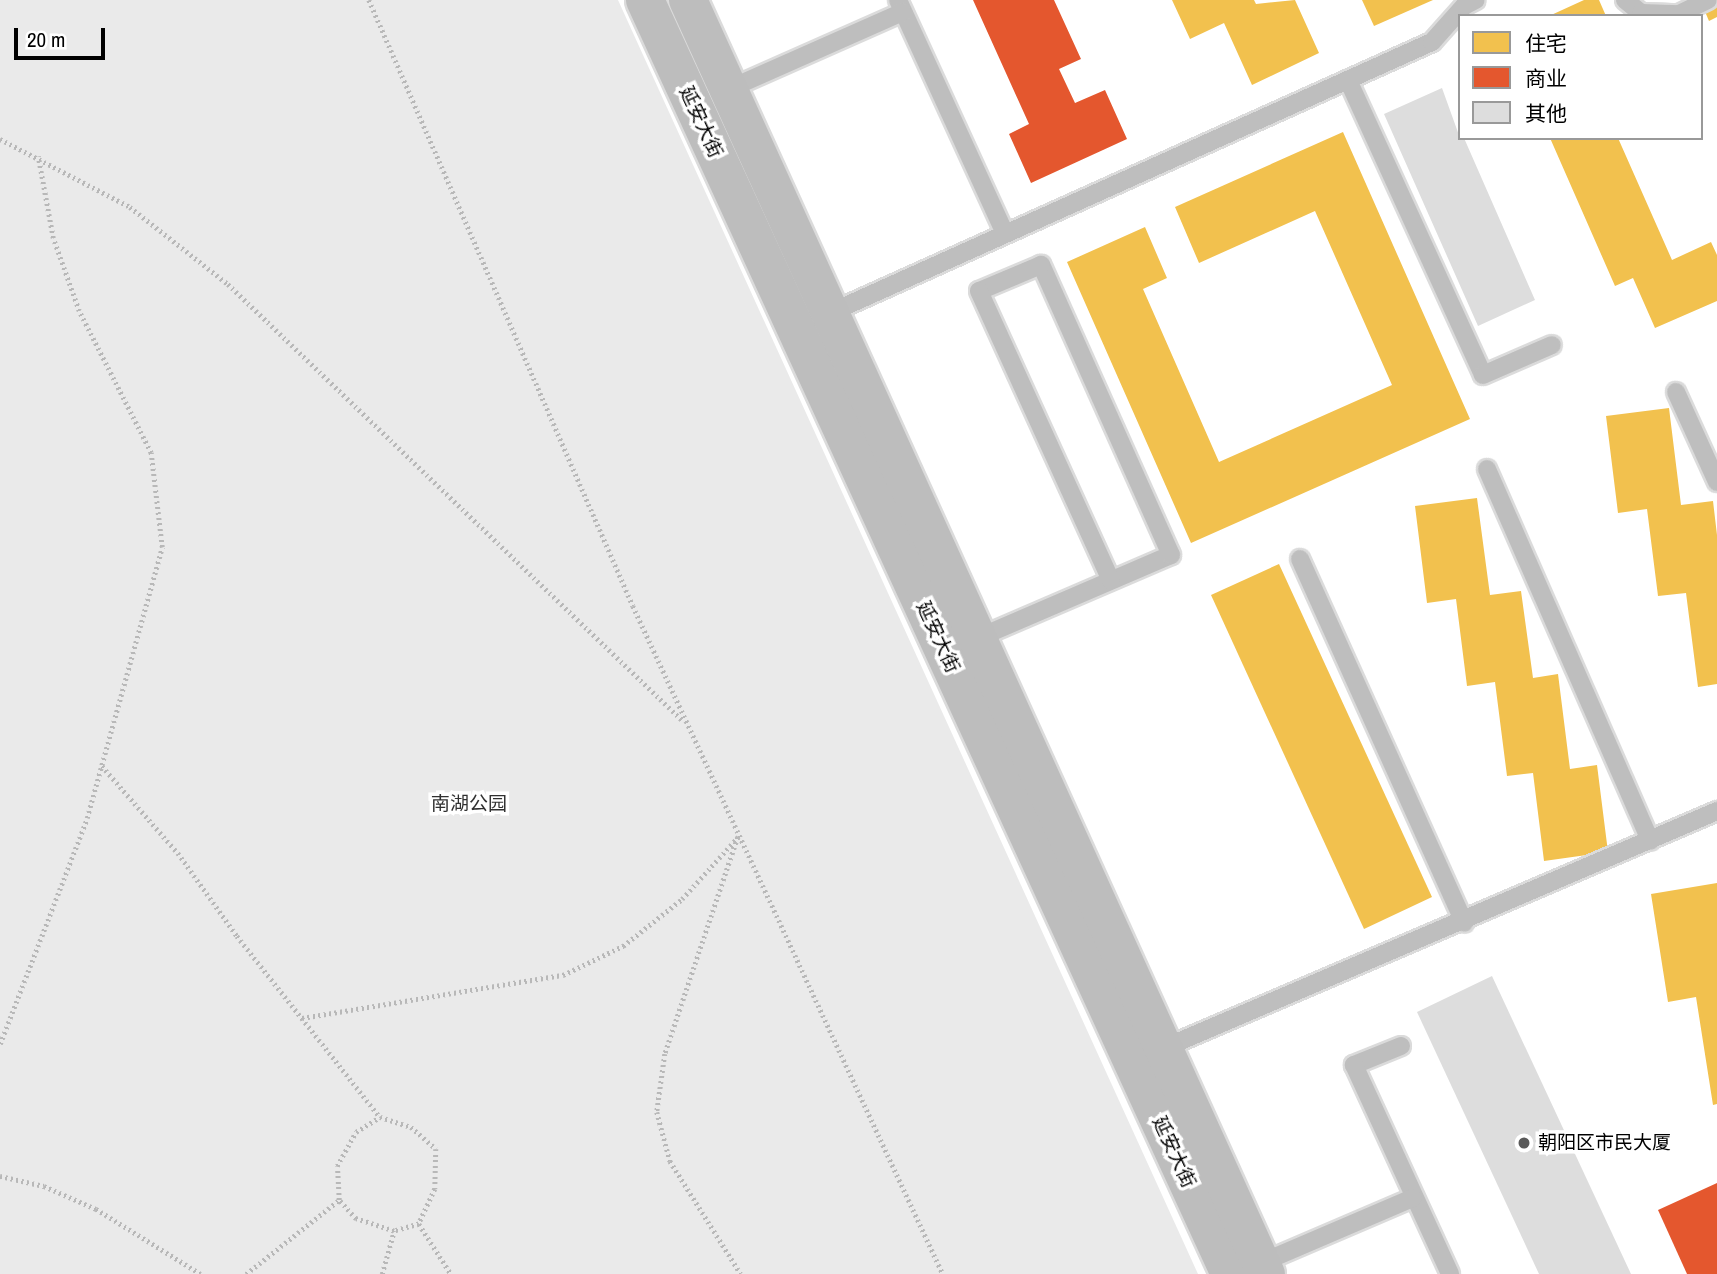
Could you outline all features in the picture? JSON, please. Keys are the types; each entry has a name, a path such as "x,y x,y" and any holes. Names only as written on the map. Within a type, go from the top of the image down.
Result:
{"main road":[{"name":"延安大街","path":"645,0 1253,1270"},
{"name":"延安大街","path":"688,0 1164,1048 1253,1270"}],"lane":[{"path":"830,313 1432,42 1464,6 1476,0"},
{"path":"1625,0 1642,13 1679,14 1708,0"},
{"path":"729,89 900,6 1005,234"},
{"path":"1348,80 1482,375 1552,345"},
{"path":"978,638 1171,555 1041,265 979,291 1111,580"},
{"path":"1676,392 1717,482"},
{"path":"1487,469 1650,841"},
{"path":"1300,559 1464,923"},
{"path":"1164,1048 1464,923 1717,811"},
{"path":"1401,1046 1354,1065 1450,1274"},
{"path":"1253,1270 1413,1198"}],"path":[{"path":"369,0 440,171 687,725 943,1274"},
{"path":"0,139 38,156 130,206 228,284 687,725"},
{"path":"0,1044 38,934 87,818 162,547 151,453 79,311 53,238 38,156"},
{"path":"101,766 178,853 380,1117 411,1127 436,1149 435,1189 419,1224 394,1231 356,1219 340,1200 337,1166 356,1132 380,1117"},
{"path":"302,1018 563,975 623,946 682,899 738,837"},
{"path":"738,837 665,1054 657,1112 670,1161 741,1274"},
{"path":"0,1176 44,1185 96,1209 201,1274"},
{"path":"246,1274 340,1200"},
{"path":"419,1224 451,1274"},
{"path":"382,1274 394,1231"}],"green space":[{"name":"南湖公园","path":"0,0 618,0 1198,1274 0,1274"}],"building: 住宅":[{"path":"1172,0 1254,0 1256,4 1295,0 1319,53 1252,85 1224,23 1190,39"},
{"path":"1362,0 1433,0 1374,26"},
{"path":"1584,0 1599,0 1605,14 1553,14"},
{"path":"1700,0 1717,0 1717,17 1709,21"},
{"path":"1343,132 1470,419 1191,543 1067,262 1145,227 1167,278 1143,289 1219,462 1392,385 1315,211 1199,263 1175,207"},
{"path":"1551,140 1619,140 1672,260 1711,242 1717,255 1717,301 1655,328 1633,278 1615,286"},
{"path":"1669,408 1681,505 1713,501 1717,535 1717,684 1698,687 1686,593 1658,596 1647,509 1618,513 1606,416"},
{"path":"1477,498 1490,595 1521,591 1533,678 1558,674 1570,769 1597,765 1608,852 1544,861 1533,773 1507,776 1495,682 1467,686 1456,599 1427,603 1415,506"},
{"path":"1279,564 1432,897 1364,929 1211,595"},
{"path":"1717,883 1717,1104 1713,1105 1696,997 1668,1002 1651,894"}],"building: 商业":[{"path":"973,0 1054,0 1081,59 1059,69 1075,103 1105,90 1127,139 1031,183 1009,134 1029,124"},
{"path":"1717,1183 1717,1274 1687,1274 1658,1210"}],"building: 其他":[{"path":"1442,88 1458,132 1458,140 1465,140 1535,300 1478,326 1384,114"},
{"name":"朝阳区市民大厦","path":"1492,976 1631,1274 1539,1274 1417,1012"}],"place":[{"name":"朝阳区市民大厦","path":"1524,1143"}]}
